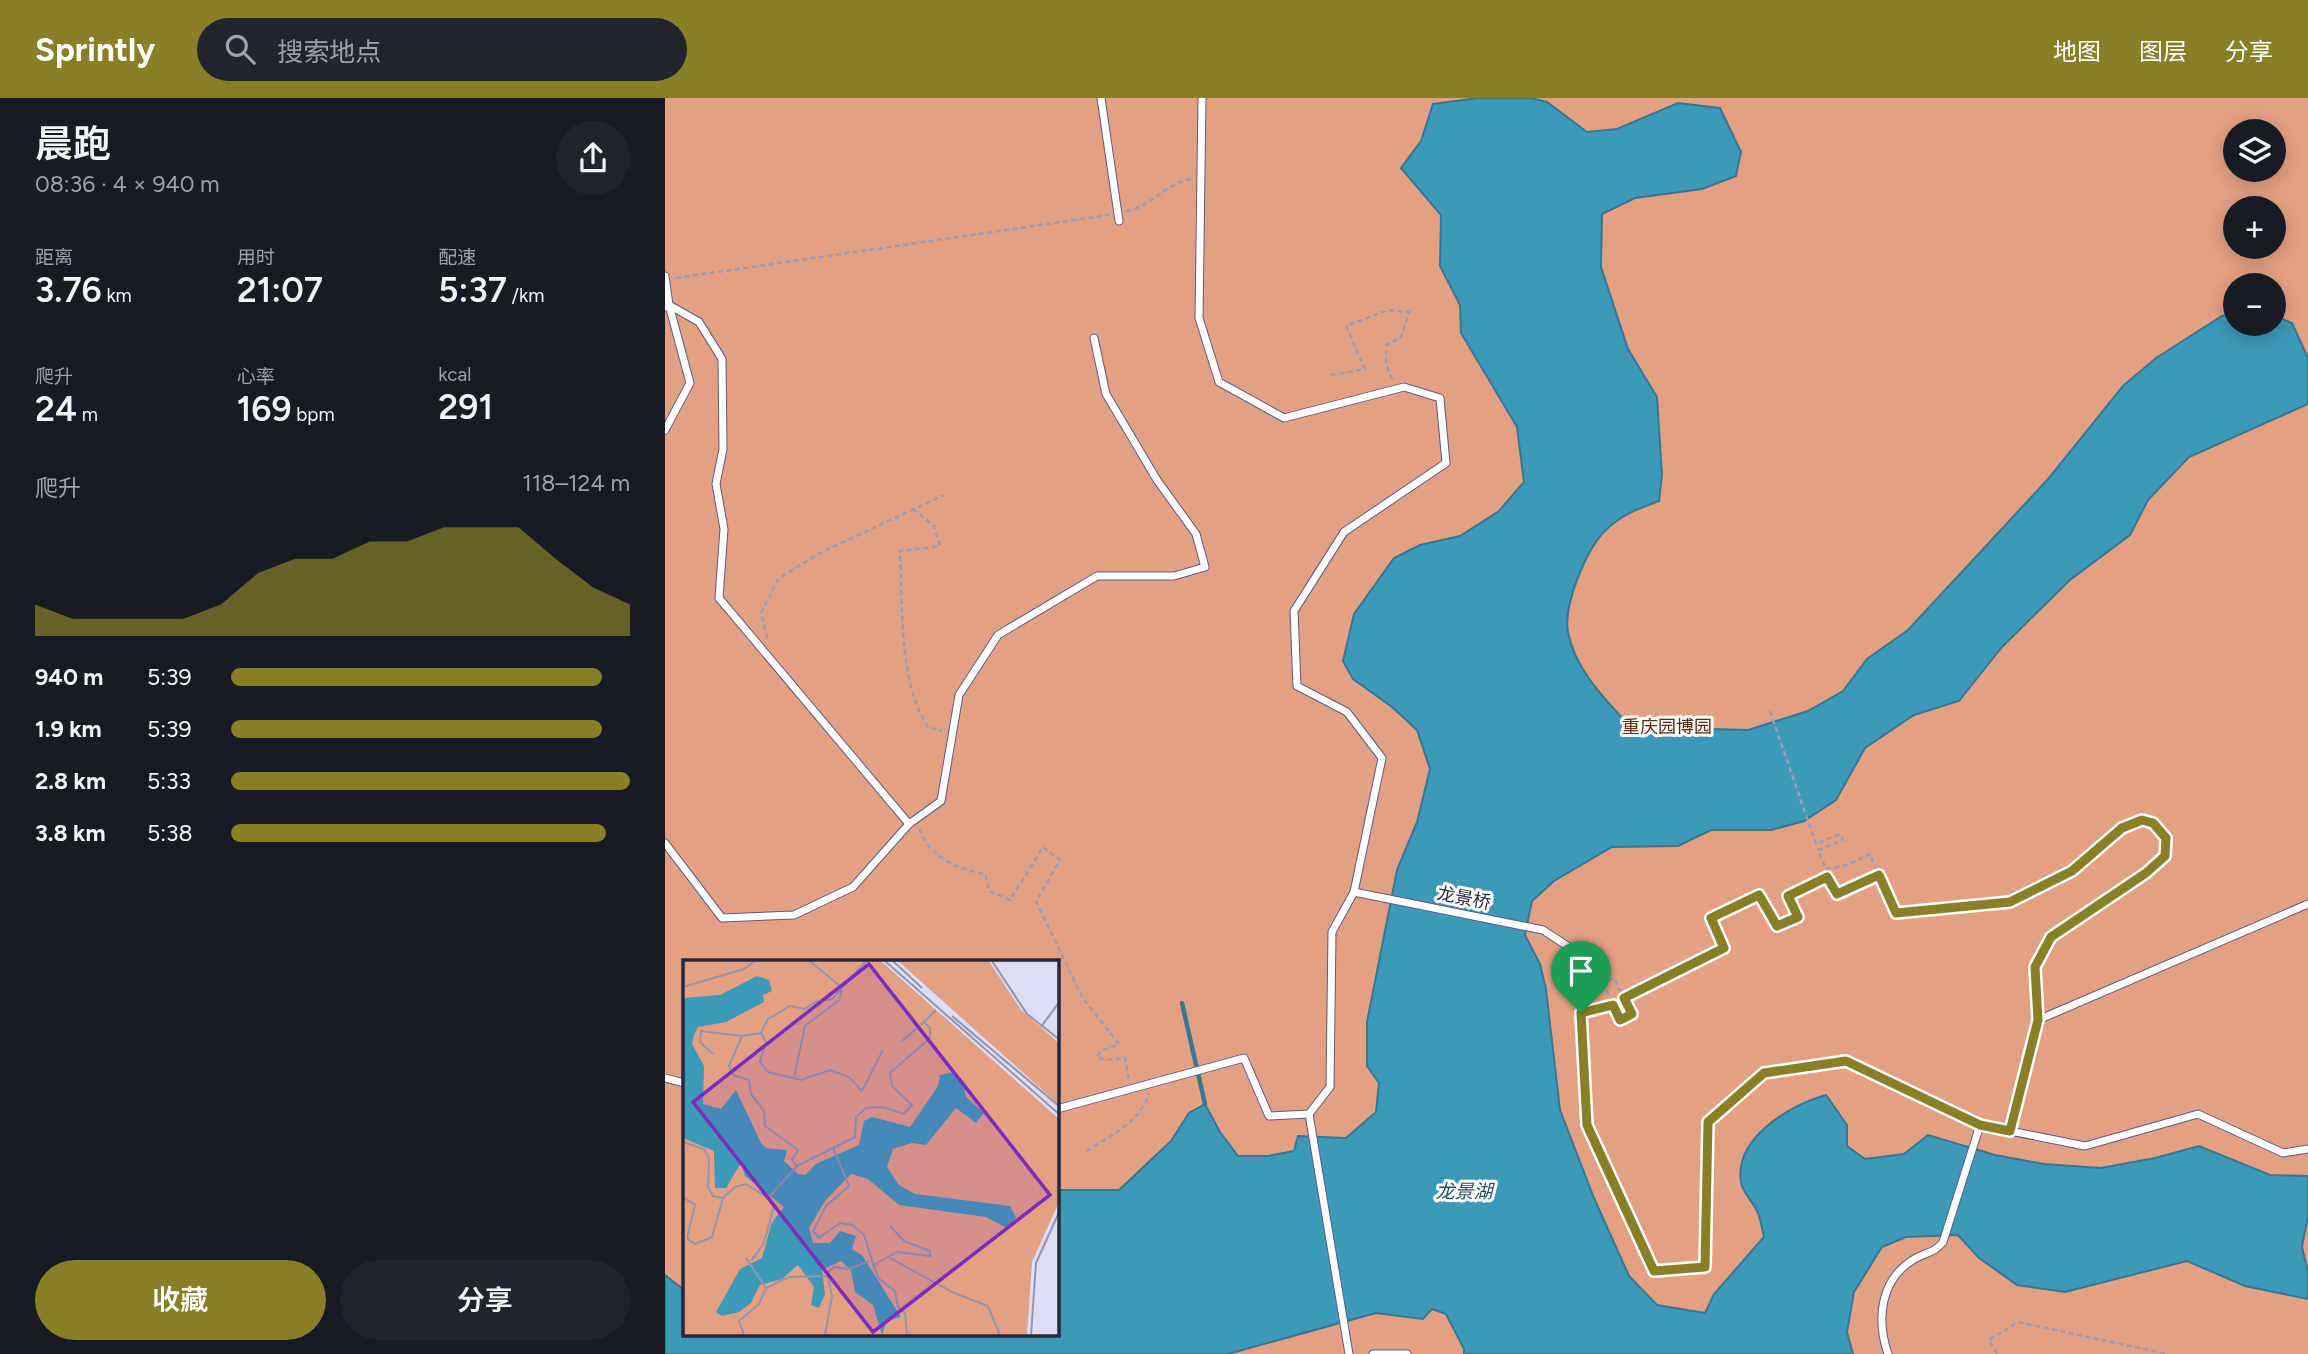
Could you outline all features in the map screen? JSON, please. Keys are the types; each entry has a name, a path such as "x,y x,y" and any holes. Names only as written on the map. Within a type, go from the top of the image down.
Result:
{"lane":[{"path":"1101,98 1118,217"},
{"path":"1202,98 1199,318 1220,382 1284,418 1404,387 1440,398 1447,463 1344,532 1294,611 1297,686 1347,712 1382,758 1354,892 1332,932 1330,1087 1309,1114 1349,1354"},
{"path":"665,278 667,306 690,383 665,430"},
{"path":"667,306 699,322 722,359 723,449 716,484 723,529 719,598 912,822"},
{"path":"665,843 722,918 794,915 853,887 912,822 941,801 958,695 998,635 1097,576 1174,576 1205,567 1196,534 1157,480 1105,394 1094,338"},
{"path":"1896,913 2010,902 2072,871 2122,828 2142,820 2153,823 2166,838 2165,856 2146,873 2051,937 2035,967 2038,1020 2010,1131"},
{"name":"龙景桥","path":"1354,892 1543,930 1578,953 1581,1013"},
{"path":"2038,1020 2308,904"},
{"path":"1581,1013 1587,1125 1654,1271 1705,1267 1708,1122 1764,1073 1846,1061 1980,1125 2085,1146 2199,1114 2283,1153 2308,1149"},
{"path":"1059,1108 1177,1074 1244,1058 1269,1116 1309,1114"},
{"path":"665,1078 683,1083"},
{"path":"1888,1354 1881,1315 1882,1298 1894,1279 1915,1259 1935,1252 1943,1242 1980,1125"},
{"path":"1373,1354 1407,1354"}],"path":[{"path":"665,278 1118,217 1143,208 1178,181 1201,177"},
{"path":"1331,375 1365,369 1346,326 1388,310 1409,312 1401,337 1386,345 1386,363 1395,390"},
{"path":"767,655 768,641 761,613 779,578 822,552 944,495"},
{"path":"913,509 933,526 940,545 900,551 908,678 919,713 928,727 952,734"},
{"path":"1770,711 1816,844 1840,834 1843,840 1818,850 1826,869 1847,865 1870,854 1896,913"},
{"path":"912,822 926,847 962,870 985,874 989,891 1010,900 1043,847 1061,860 1036,901 1082,997 1119,1044 1101,1051 1097,1057 1106,1060 1125,1058 1131,1089"},
{"path":"1624,998 1724,948 1711,918 1759,895 1777,926 1798,917 1788,896 1827,877 1837,894 1879,875"},
{"path":"1614,978 1624,998 1632,1014 1620,1020 1604,984 1614,978"},
{"path":"1581,1013 1613,1005"},
{"path":"1087,1151 1134,1120 1146,1105 1152,1083"},
{"path":"1997,1354 1989,1340 2018,1322 2167,1354"}],"green space":[{"name":"重庆园博园","path":"665,98 2308,98 2308,1354 665,1354"}],"water":[{"name":"龙景湖","path":"1478,98 1531,98 1547,102 1587,132 1617,129 1678,103 1720,108 1741,152 1736,176 1702,189 1635,198 1602,214 1601,267 1628,349 1657,397 1662,475 1659,501 1618,520 1599,537 1578,577 1567,621 1576,657 1598,691 1625,721 1653,718 1679,728 1748,730 1808,711 1843,691 1867,659 1908,630 2049,478 2123,386 2156,358 2222,316 2223,336 2286,336 2286,320 2292,323 2308,358 2308,404 2189,457 2148,500 2130,535 2070,580 2002,647 1959,701 1914,715 1865,748 1836,800 1804,821 1771,830 1711,830 1678,846 1612,847 1554,881 1532,901 1525,935 1540,964 1546,989 1560,1110 1594,1198 1629,1276 1657,1305 1705,1313 1714,1294 1764,1237 1758,1214 1741,1182 1741,1166 1746,1151 1755,1138 1781,1115 1826,1095 1847,1125 1847,1146 1865,1159 1904,1154 1928,1135 1995,1155 2044,1164 2101,1168 2199,1146 2270,1175 2308,1176 2308,1216 2302,1247 2308,1272 2308,1299 2245,1286 2187,1261 2065,1292 2017,1285 1979,1258 1958,1235 1906,1237 1882,1247 1854,1292 1847,1332 1853,1354 1464,1354 1446,1314 1432,1309 1423,1319 1376,1313 1228,1354 665,1354 665,1275 683,1289 683,1336 1059,1336 1059,1190 1119,1190 1171,1141 1189,1113 1205,1104 1220,1132 1238,1156 1268,1156 1294,1151 1298,1136 1346,1138 1376,1112 1379,1083 1367,1066 1367,1022 1397,870 1417,822 1430,769 1417,730 1392,707 1353,679 1343,661 1354,614 1394,558 1420,545 1460,536 1499,511 1524,482 1517,427 1461,333 1460,305 1440,266 1441,215 1401,168 1421,141 1433,104"}],"waterway":[{"path":"1182,1003 1205,1104"}],"route":[{"path":"2142,820 2153,823 2166,838 2165,856 2146,873 2051,937 2035,967 2038,1020 2010,1131 1980,1125 1846,1061 1764,1073 1708,1122 1705,1267 1654,1271 1587,1125 1581,1013 1613,1005 1620,1020 1632,1014 1624,998 1724,948 1711,918 1759,895 1777,926 1798,917 1788,896 1827,877 1837,894 1879,875 1896,913 2010,902 2072,871 2122,828 2142,820"}]}
